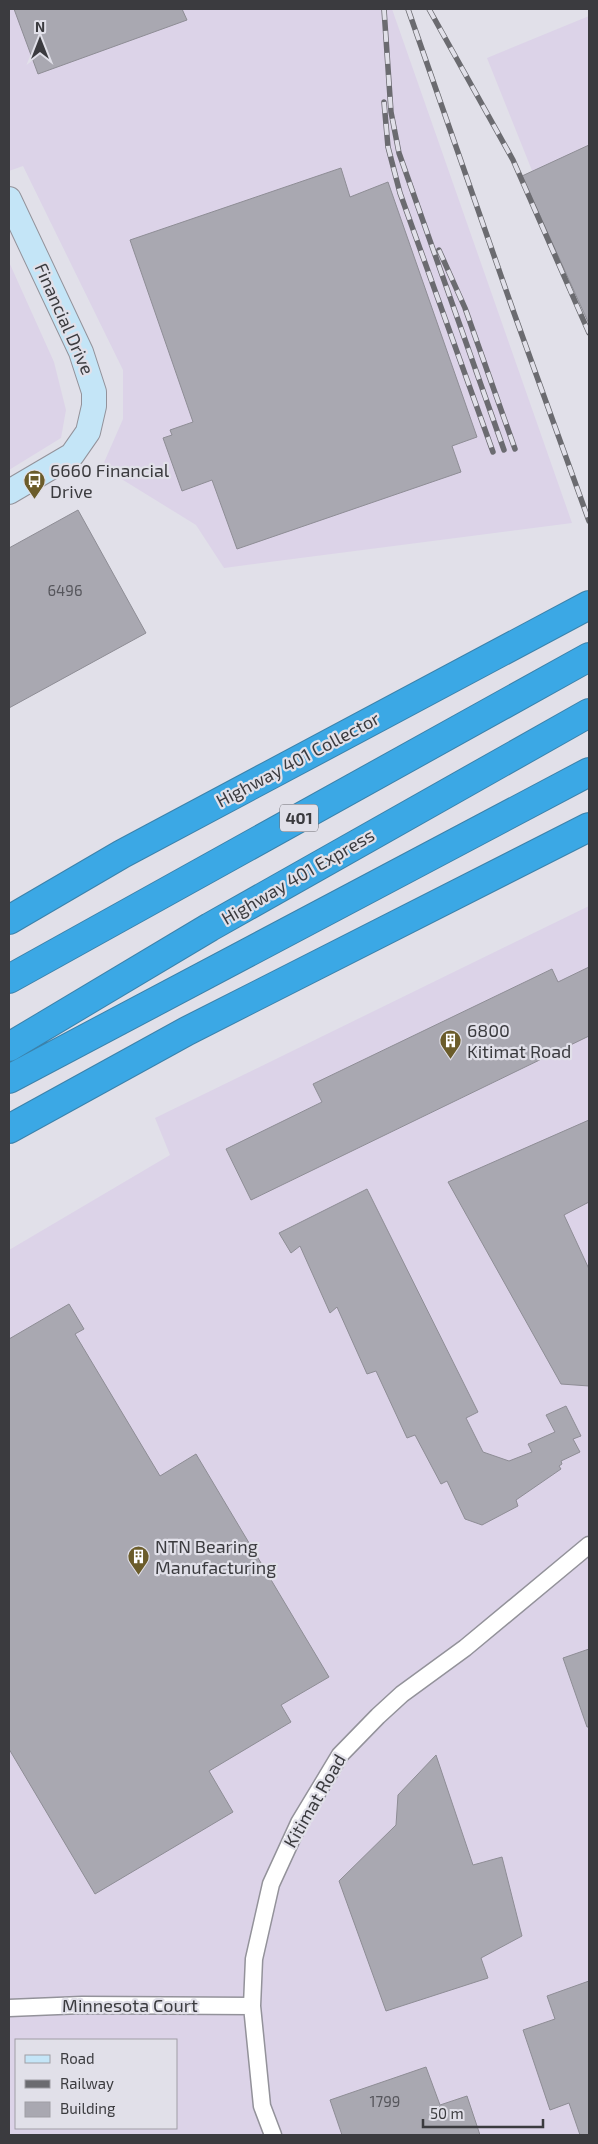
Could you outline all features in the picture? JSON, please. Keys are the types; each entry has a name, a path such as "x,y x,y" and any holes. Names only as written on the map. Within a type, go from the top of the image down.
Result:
{"highway":[{"name":"Highway 401 Collector","path":"9,920 130,849 583,609"},
{"name":"401","path":"9,979 589,656"},
{"name":"Highway 401 Express","path":"9,1047 210,927 589,712"},
{"path":"9,1079 589,772"},
{"path":"9,1129 187,1031 589,827"},
{"path":"9,1138 187,1031"}],"street":[{"name":"Financial Drive","path":"9,199 82,352 94,392 94,406 88,432 72,455 9,492"},
{"name":"Kitimat Road","path":"273,2135 262,2106 252,2006 254,1959 271,1884 299,1824 340,1754 402,1694 465,1648 589,1545"},
{"name":"Minnesota Court","path":"9,2008 82,2005 252,2006"}],"shaded area":[{"path":"9,9 392,9 572,523 224,568 196,525 102,467 123,419 123,370 23,166 9,171"},
{"path":"589,16 589,313 487,58"},
{"path":"9,262 54,362 66,410 61,438 9,470"},
{"path":"589,906 589,2135 9,2135 9,1250 170,1155 155,1118"}],"building":[{"path":"14,9 182,9 187,20 38,74"},
{"path":"589,145 589,324 522,176"},
{"path":"341,168 350,197 388,182 477,437 452,446 461,472 237,549 212,480 182,491 163,438 172,435 170,430 193,422 130,240"},
{"path":"78,510 146,633 9,708 9,548"},
{"name":"6800 Kitimat Road","path":"589,967 589,1036 251,1200 226,1149 322,1102 313,1084 552,969 558,982"},
{"path":"589,1120 589,1202 564,1215 589,1269 589,1386 561,1384 448,1182"},
{"path":"367,1189 478,1412 466,1418 483,1452 509,1461 532,1452 528,1444 555,1432 546,1415 566,1406 581,1436 573,1439 580,1452 561,1461 562,1464 559,1466 561,1469 516,1500 518,1506 482,1525 465,1519 447,1481 441,1484 415,1435 407,1438 376,1371 367,1374 337,1307 330,1313 300,1246 291,1253 279,1233"},
{"name":"NTN Bearing Manufacturing","path":"69,1304 84,1329 75,1334 160,1476 196,1454 329,1677 281,1705 291,1722 209,1771 233,1812 95,1894 9,1749 9,1339"},
{"path":"589,1649 589,1727 587,1727 563,1658"},
{"path":"436,1755 473,1865 502,1857 522,1936 481,1958 488,1978 386,2011 339,1881 396,1825 398,1795"},
{"path":"589,1981 589,2135 580,2135 569,2103 550,2110 523,2030 555,2019 547,1996"},
{"path":"426,2067 440,2105 467,2096 480,2135 342,2135 330,2100"}],"railway":[{"path":"384,9 391,112 399,153 504,450"},
{"path":"408,9 589,521"},
{"path":"429,9 513,160 589,333"},
{"path":"384,102 388,147 400,193 493,452"},
{"path":"439,250 465,308 515,449"}],"place":[{"name":"6660 Financial Drive","path":"34,500"},
{"name":"6800 Kitimat Road","path":"451,1060"},
{"name":"NTN Bearing Manufacturing","path":"139,1576"}]}
